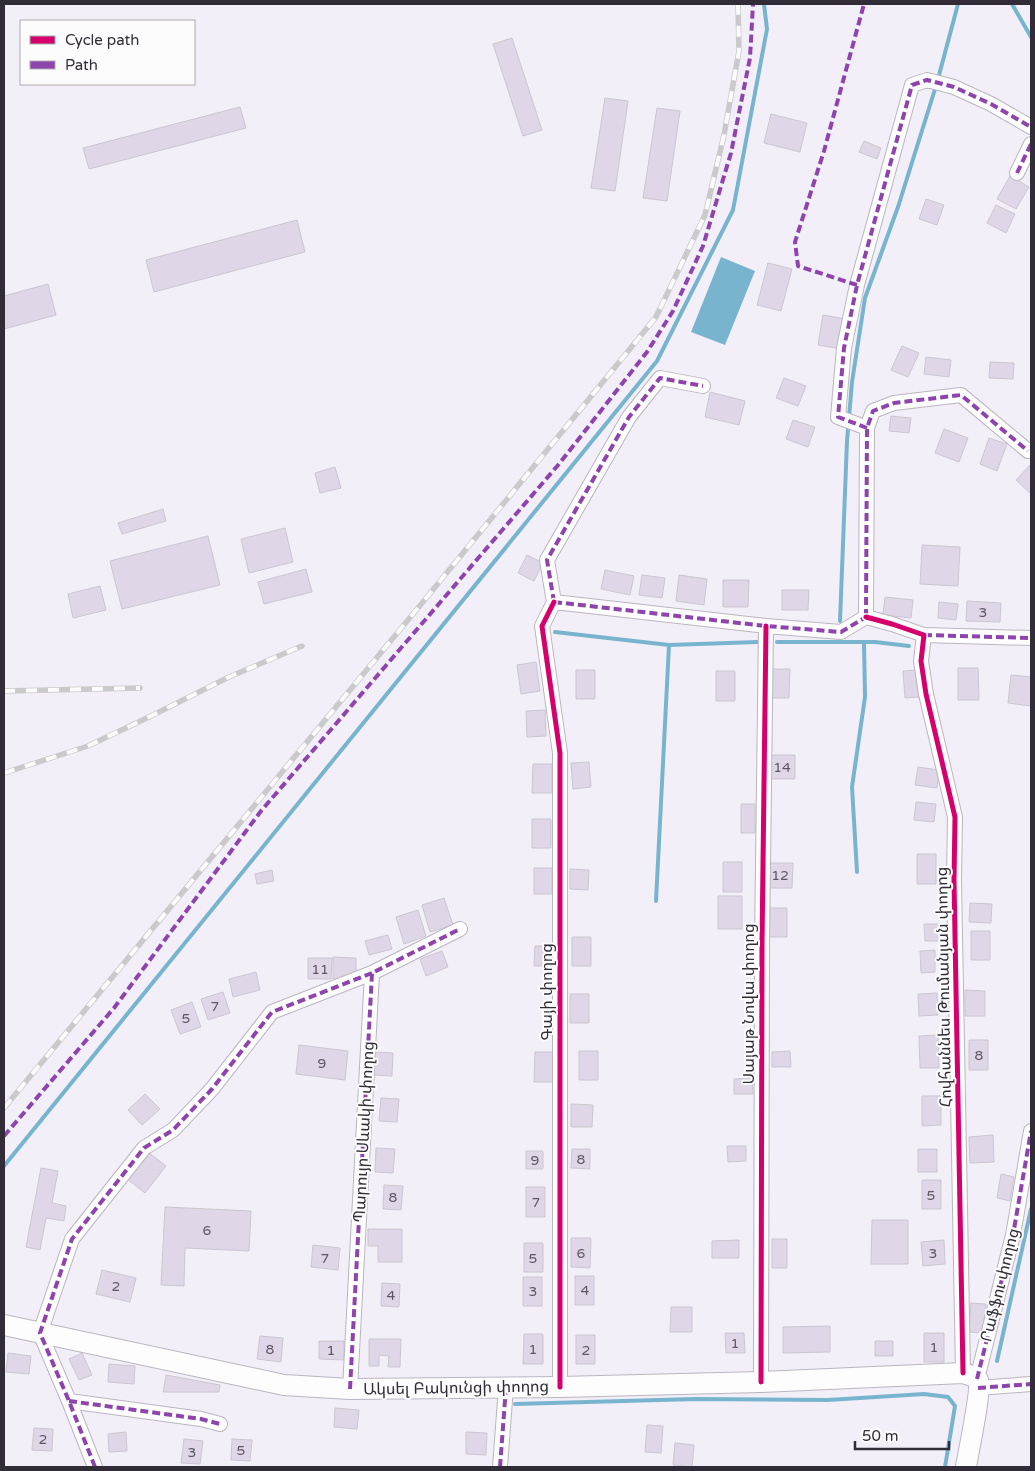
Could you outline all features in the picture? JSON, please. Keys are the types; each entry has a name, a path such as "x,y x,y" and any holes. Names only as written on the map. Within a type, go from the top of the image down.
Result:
{"main road":[{"name":"Ակսել Բակունցի փողոց","path":"4,1325 284,1385 350,1389 973,1379"},
{"name":"Րաֆֆու փողոց","path":"966,1467 973,1379"}],"street":[{"path":"867,428 838,417 844,348 858,285 912,85 927,80 954,86 991,104 1031,127"},
{"path":"1017,173 1031,144"},
{"path":"703,386 660,378 629,417 547,560 554,602 766,626 841,632 866,617 924,636 1031,638"},
{"path":"866,617 867,428 873,411 894,403 961,395 1028,451"},
{"name":"Գայի փողոց","path":"554,602 542,626 560,753 560,1387"},
{"name":"Սայաթ Նովա փողոց","path":"761,1382 762,944 766,626"},
{"name":"Հովհաննես Թումանյան փողոց","path":"924,636 921,661 926,694 955,817 954,880 973,1379"},
{"path":"95,1467 40,1332 72,1239 144,1148 180,1124 212,1089 272,1012 372,973 460,929"},
{"name":"Պարույր Սևակի փողոց","path":"350,1389 372,973"},
{"name":"Րաֆֆու փողոց","path":"973,1379 1027,1185 1031,1132"},
{"path":"973,1379 1031,1384"},
{"path":"500,1467 506,1387"},
{"path":"69,1401 201,1419 220,1424"}],"water":[{"path":"721,257 755,271 725,345 691,332"}],"building":[{"path":"512,38 542,130 523,136 493,44"},
{"path":"605,98 628,101 615,191 591,188"},
{"path":"240,107 246,128 89,169 83,148"},
{"path":"657,108 680,111 667,201 643,198"},
{"path":"771,114 807,123 800,152 764,143"},
{"path":"864,141 881,148 877,159 859,152"},
{"path":"1010,176 1029,187 1016,209 997,199"},
{"path":"926,199 944,205 937,225 919,219"},
{"path":"996,205 1015,214 1006,233 987,223"},
{"path":"297,220 305,252 154,292 146,260"},
{"path":"768,263 792,269 781,311 757,305"},
{"path":"48,284 56,315 4,329 4,296"},
{"path":"823,315 846,319 841,349 818,345"},
{"path":"902,346 919,353 908,377 891,370"},
{"path":"926,357 951,360 949,377 924,374"},
{"path":"990,362 1014,363 1013,379 989,378"},
{"path":"784,378 806,386 798,406 776,398"},
{"path":"710,392 745,401 739,425 705,417"},
{"path":"891,416 911,418 909,433 889,431"},
{"path":"793,420 815,427 808,447 786,439"},
{"path":"944,429 968,438 959,462 935,453"},
{"path":"989,438 1007,444 997,471 980,464"},
{"path":"1031,464 1031,494 1016,480"},
{"path":"335,467 341,488 320,493 315,473"},
{"path":"163,509 166,521 122,534 118,523"},
{"path":"285,528 293,562 249,573 241,539"},
{"path":"208,536 220,585 122,609 110,561"},
{"path":"922,545 960,547 958,586 920,584"},
{"path":"527,555 543,563 534,581 518,573"},
{"path":"306,569 312,592 264,604 258,582"},
{"path":"605,570 634,576 630,595 601,589"},
{"path":"642,575 665,578 662,598 639,595"},
{"path":"679,575 707,579 704,605 676,601"},
{"path":"723,580 749,580 748,607 723,607"},
{"path":"100,586 106,610 73,618 68,594"},
{"path":"782,590 809,590 808,610 782,610"},
{"path":"885,597 913,600 911,618 883,615"},
{"path":"967,601 1001,603 1000,622 966,621"},
{"path":"939,602 958,604 956,620 938,618"},
{"path":"536,662 540,691 521,694 517,665"},
{"path":"958,668 978,668 979,700 958,700"},
{"path":"770,669 790,669 789,698 770,698"},
{"path":"576,670 595,670 595,699 576,699"},
{"path":"917,670 919,697 905,698 903,671"},
{"path":"716,671 735,671 735,701 716,701"},
{"path":"1011,675 1031,677 1031,706 1008,703"},
{"path":"545,710 546,736 527,737 526,711"},
{"path":"769,755 795,755 795,779 769,779"},
{"path":"589,762 591,787 573,789 571,763"},
{"path":"533,764 552,764 552,793 532,793"},
{"path":"918,767 939,770 937,788 915,785"},
{"path":"916,802 936,804 934,822 914,820"},
{"path":"741,804 755,804 755,833 741,833"},
{"path":"532,819 551,819 551,848 532,848"},
{"path":"917,854 936,854 936,884 917,884"},
{"path":"723,862 742,862 742,892 723,892"},
{"path":"768,863 793,863 792,888 768,888"},
{"path":"534,868 552,868 552,894 534,894"},
{"path":"570,869 589,870 588,890 570,889"},
{"path":"272,870 274,881 257,884 255,874"},
{"path":"718,896 742,896 742,929 718,929"},
{"path":"444,898 453,925 430,932 422,905"},
{"path":"970,903 992,904 991,923 969,922"},
{"path":"768,908 787,908 787,937 768,937"},
{"path":"418,910 426,936 404,944 396,917"},
{"path":"924,924 944,924 944,941 925,941"},
{"path":"971,931 990,931 990,960 971,960"},
{"path":"388,935 392,949 369,955 365,941"},
{"path":"572,937 591,937 591,966 572,966"},
{"path":"535,946 553,946 553,966 534,966"},
{"path":"935,950 935,972 921,973 920,951"},
{"path":"442,951 448,967 426,976 420,959"},
{"path":"333,957 356,958 356,979 333,979"},
{"path":"308,958 332,958 331,979 308,979"},
{"path":"256,972 260,990 233,997 229,979"},
{"path":"965,990 985,991 985,1016 965,1016"},
{"path":"223,992 230,1013 208,1020 201,999"},
{"path":"937,993 938,1015 919,1016 918,994"},
{"path":"570,994 589,994 589,1023 570,1023"},
{"path":"192,1002 201,1027 180,1034 171,1010"},
{"path":"938,1035 939,1068 920,1068 919,1036"},
{"path":"969,1040 988,1040 988,1070 969,1070"},
{"path":"299,1045 348,1051 345,1080 296,1074"},
{"path":"579,1051 598,1051 598,1080 579,1080"},
{"path":"790,1051 791,1067 772,1067 772,1052"},
{"path":"375,1052 393,1053 392,1076 373,1075"},
{"path":"535,1052 554,1052 554,1082 534,1082"},
{"path":"752,1078 753,1094 734,1094 734,1079"},
{"path":"145,1094 160,1109 142,1125 128,1110"},
{"path":"922,1096 941,1096 941,1125 922,1126"},
{"path":"381,1098 399,1099 397,1122 379,1121"},
{"path":"571,1104 593,1105 592,1127 571,1127"},
{"path":"993,1135 994,1162 970,1163 969,1137"},
{"path":"727,1146 746,1146 746,1161 728,1162"},
{"path":"376,1148 395,1149 393,1173 375,1172"},
{"path":"572,1149 590,1149 590,1169 571,1168"},
{"path":"918,1149 937,1149 937,1172 918,1172"},
{"path":"526,1151 543,1151 543,1169 526,1169"},
{"path":"148,1152 166,1166 145,1193 127,1179"},
{"path":"41,1168 58,1171 52,1203 66,1206 64,1221 46,1218 40,1250 26,1247"},
{"path":"1001,1174 1014,1177 1010,1201 997,1198"},
{"path":"922,1180 941,1180 941,1209 922,1209"},
{"path":"384,1185 403,1186 401,1210 383,1209"},
{"path":"526,1187 545,1187 545,1217 526,1217"},
{"path":"165,1207 251,1211 249,1251 185,1248 184,1286 161,1285"},
{"path":"872,1220 908,1220 908,1264 871,1264"},
{"path":"368,1229 402,1229 402,1262 378,1262 378,1246 368,1246"},
{"path":"571,1238 591,1238 590,1268 571,1267"},
{"path":"772,1239 787,1239 787,1268 772,1268"},
{"path":"739,1240 739,1258 712,1258 712,1241"},
{"path":"944,1240 945,1264 923,1266 921,1242"},
{"path":"524,1243 543,1243 543,1272 524,1272"},
{"path":"313,1245 340,1248 338,1270 311,1267"},
{"path":"102,1270 136,1278 130,1302 96,1294"},
{"path":"575,1276 594,1276 594,1305 575,1305"},
{"path":"523,1277 542,1277 542,1306 523,1306"},
{"path":"382,1283 400,1284 399,1307 381,1306"},
{"path":"971,1303 986,1304 983,1333 969,1332"},
{"path":"671,1307 692,1307 692,1332 670,1332"},
{"path":"830,1326 830,1352 783,1353 783,1327"},
{"path":"725,1333 744,1333 745,1353 726,1353"},
{"path":"924,1333 944,1333 944,1362 924,1362"},
{"path":"524,1334 543,1334 543,1364 523,1364"},
{"path":"576,1335 595,1335 595,1364 576,1364"},
{"path":"260,1336 283,1338 281,1362 257,1359"},
{"path":"369,1339 401,1339 400,1367 388,1367 389,1356 379,1355 379,1366 369,1366"},
{"path":"319,1341 344,1341 344,1360 319,1359"},
{"path":"875,1341 893,1341 893,1356 875,1356"},
{"path":"8,1353 31,1356 29,1374 6,1372"},
{"path":"82,1353 92,1375 79,1380 69,1359"},
{"path":"109,1364 135,1366 134,1384 108,1382"},
{"path":"166,1375 220,1385 219,1392 163,1392"},
{"path":"335,1408 359,1410 357,1429 334,1427"},
{"path":"647,1425 663,1426 661,1453 645,1452"},
{"path":"34,1428 53,1429 52,1451 32,1450"},
{"path":"126,1432 127,1451 109,1452 108,1434"},
{"path":"466,1432 487,1433 486,1455 466,1454"},
{"path":"184,1439 203,1441 200,1464 181,1463"},
{"path":"232,1439 252,1440 250,1461 231,1460"},
{"path":"675,1443 694,1445 692,1467 673,1465"}],"waterway":[{"path":"4,1166 657,361 733,210 767,29 764,4"},
{"path":"938,79 958,4"},
{"path":"1012,4 1031,37"},
{"path":"840,621 847,441 852,382 865,298 898,207 936,86"},
{"path":"555,632 669,645 758,642"},
{"path":"777,642 875,642 909,646"},
{"path":"857,872 852,787 865,697 864,642"},
{"path":"656,901 669,645"},
{"path":"997,1361 1031,1209"},
{"path":"515,1404 696,1399 828,1400 924,1394 948,1397 955,1406 945,1467"}],"railway":[{"path":"4,1108 656,317 705,215 724,135 739,51 738,4"},
{"path":"4,773 88,746 229,677 302,646"},
{"path":"4,691 140,688"}],"marked path":[{"path":"4,1136 114,1008 261,811 559,464 647,352 673,311 703,246 731,153 750,58 753,4"},
{"path":"857,285 798,266 795,242 824,151 864,4"},
{"path":"867,428 838,417 844,348 857,285 912,85 927,80 954,87 991,104 1031,127"},
{"path":"1017,173 1031,144"},
{"path":"554,602 547,560 629,417 660,378 703,386"},
{"path":"866,617 867,428 873,411 894,403 961,395 1028,451"},
{"path":"554,602 766,626 841,632 866,617"},
{"path":"924,635 1031,638"},
{"path":"350,1389 372,973 460,929"},
{"path":"95,1467 40,1333 72,1239 144,1148 173,1130 212,1089 272,1012 372,973"},
{"path":"977,1379 1013,1235 1031,1131"},
{"path":"978,1388 1031,1384"},
{"path":"500,1467 506,1387"},
{"path":"69,1401 201,1419 220,1424"}],"cycle path":[{"path":"554,602 542,626 560,753 560,1387"},
{"path":"866,617 924,635 921,661 926,694 955,817 954,880 963,1373"},
{"path":"761,1382 762,944 766,626"}]}
